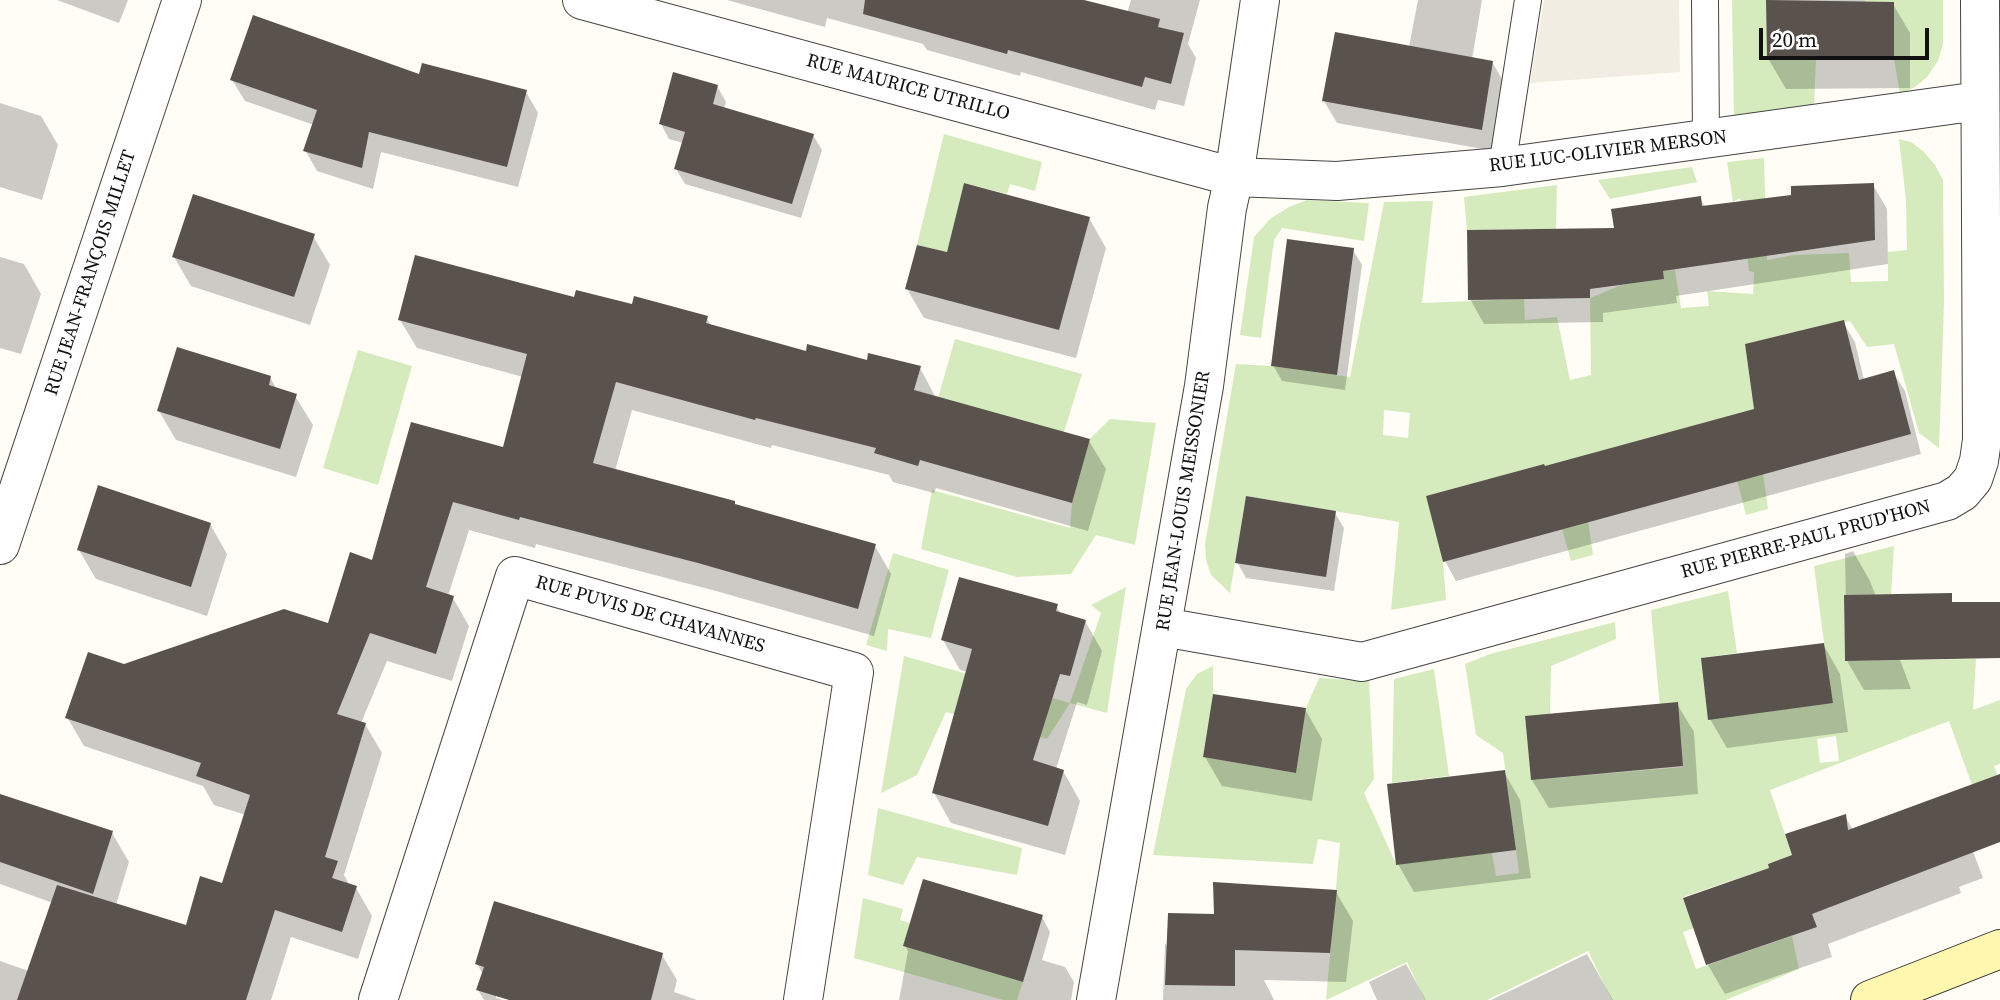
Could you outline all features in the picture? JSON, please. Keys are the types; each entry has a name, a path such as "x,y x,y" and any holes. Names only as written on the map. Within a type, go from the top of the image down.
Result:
{"main road":[{"path":"1870,1000 2000,948"}],"street":[{"name":"RUE JEAN-FRANÇOIS MILLET","path":"0,545 182,0"},
{"name":"RUE MAURICE UTRILLO","path":"582,0 1234,177"},
{"name":"RUE JEAN-LOUIS MEISSONIER","path":"1096,1000 1204,386 1227,208 1260,0"},
{"name":"RUE PIERRE-PAUL PRUD'HON","path":"1163,627 1362,662 1947,501 1962,492 1973,479 1982,440 1980,0"},
{"name":"RUE LUC-OLIVIER MERSON","path":"1234,177 1337,181 1502,166 1979,102"},
{"name":"RUE PUVIS DE CHAVANNES","path":"378,1000 515,576 854,672 803,1000"}],"lane":[{"path":"1502,166 1528,0"},
{"path":"1705,0 1706,140"}],"green space":[{"path":"1732,0 1766,0 1767,60 1816,60 1814,107 1734,118"},
{"path":"1864,0 1943,0 1943,44 1938,61 1927,77 1915,87 1900,94 1894,59 1894,2"},
{"path":"944,134 1042,162 1035,191 1010,184 1007,194 964,183 947,252 917,245"},
{"path":"1899,139 1911,142 1923,151 1943,180 1944,303 1939,448 1919,433 1894,344 1867,347 1850,321 1745,344 1768,509 1746,515 1726,437 1598,452 1614,515 1588,520 1593,555 1571,561 1544,464 1426,496 1443,562 1446,600 1391,610 1399,522 1246,496 1230,593 1211,575 1205,544 1236,364 1350,377 1384,202 1433,201 1422,303 1524,299 1525,320 1557,317 1570,380 1591,375 1590,298 1621,285 1664,279 1663,271 1675,270 1681,308 1709,306 1707,291 1753,294 1754,272 1749,271 1740,198 1733,202 1727,162 1764,158 1767,260 1793,255 1849,253 1851,282 1888,281 1888,252 1907,250 1906,200","holes":["1384,410 1410,413 1408,438 1383,435"]},
{"path":"1692,167 1697,182 1610,199 1598,180"},
{"path":"1557,185 1556,229 1467,230 1464,197"},
{"path":"1307,200 1369,203 1364,241 1282,228 1274,240 1261,338 1240,335 1254,237 1270,219"},
{"path":"955,339 1082,374 1064,432 923,450"},
{"path":"358,350 412,366 378,485 323,468"},
{"path":"1110,419 1156,423 1135,545 1096,535 1071,574 1017,577 921,549 932,490 1070,528 1072,503 1090,439"},
{"path":"1894,546 1891,594 1844,595 1845,661 1976,659 1973,710 2000,700 2000,764 1994,766 2000,782 1987,827 1949,721 1770,790 1792,855 1768,864 1769,868 1683,897 1694,928 1683,932 1696,969 1792,936 1799,969 1726,1000 1612,1000 1588,951 1487,1000 1425,1000 1407,962 1326,1000 1340,843 1318,839 1313,864 1153,855 1186,689 1197,674 1213,666 1213,694 1203,757 1296,773 1306,708 1319,678 1369,681 1374,779 1364,793 1396,864 1492,853 1496,876 1519,873 1503,753 1476,735 1465,664 1490,654 1615,622 1616,639 1551,666 1550,714 1525,717 1531,780 1683,767 1681,738 1663,740 1651,610 1728,591 1737,653 1701,658 1825,650 1814,566","holes":["1836,736 1839,761 1820,763 1817,739"]},
{"path":"893,553 949,570 931,638 888,629 887,651 866,645"},
{"path":"1126,587 1107,713 1070,703 1101,613 1091,605"},
{"path":"904,656 1070,703 1047,739 946,712 917,775 881,793"},
{"path":"1434,669 1449,776 1392,783 1394,679"},
{"path":"878,808 1022,848 1017,875 917,857 903,885 868,875"},
{"path":"863,898 903,909 900,920 910,923 904,946 1023,982 1017,1000 1003,1000 854,958"}],"shaded area":[{"path":"1544,0 1679,0 1680,72 1530,83"}],"building":[{"path":"865,0 1084,0 1160,19 1158,27 1184,33 1171,84 1145,77 1142,87 1008,50 1007,54 863,14"},
{"path":"1766,0 1894,2 1894,59 1767,60"},
{"path":"253,15 419,74 422,63 527,90 507,167 369,132 362,168 303,151 317,110 230,80"},
{"path":"1335,32 1493,61 1482,130 1322,101"},
{"path":"673,72 718,85 713,104 814,134 792,204 674,169 685,132 659,124"},
{"path":"964,183 1090,217 1059,330 905,289 917,245 947,252"},
{"path":"1874,183 1875,240 1663,271 1664,279 1590,289 1590,298 1468,300 1467,230 1614,228 1611,209 1701,196 1702,206 1791,195 1791,186"},
{"path":"193,194 315,234 294,297 172,257"},
{"path":"1287,239 1354,248 1337,375 1271,366"},
{"path":"415,255 574,297 576,290 632,304 634,296 708,316 706,323 806,351 807,344 867,360 868,353 921,366 914,390 1090,439 1072,503 920,460 918,466 874,453 876,448 756,418 755,420 616,382 593,463 735,501 735,504 876,544 858,609 698,563 453,502 426,587 454,596 436,654 370,633 337,714 366,723 325,857 338,861 332,878 357,886 342,932 275,910 246,1000 17,1000 57,885 186,925 200,876 222,883 250,795 196,776 201,763 65,718 88,652 124,664 284,609 328,623 350,552 372,560 411,422 503,447 527,354 398,320"},
{"path":"1844,320 1859,380 1894,370 1911,434 1443,562 1426,496 1754,409 1745,344"},
{"path":"177,347 271,376 269,385 297,394 280,449 157,411"},
{"path":"98,485 211,523 191,587 77,550"},
{"path":"1246,496 1336,511 1326,577 1235,563"},
{"path":"959,577 1058,604 1056,611 1086,620 1070,676 1060,674 1033,760 1064,770 1048,826 932,793 972,649 941,640"},
{"path":"1952,593 1952,602 2000,602 2000,658 1845,661 1844,595"},
{"path":"1824,643 1833,703 1708,720 1701,658"},
{"path":"1213,694 1306,708 1296,773 1203,757"},
{"path":"1678,702 1683,766 1531,780 1525,716"},
{"path":"1505,770 1516,850 1396,865 1387,784"},
{"path":"2000,774 2000,842 1812,914 1817,927 1706,965 1683,898 1769,868 1768,864 1792,855 1785,834 1846,814 1848,830"},
{"path":"0,794 113,831 93,894 0,862"},
{"path":"923,879 1043,915 1023,982 903,946"},
{"path":"1213,882 1337,890 1330,953 1235,950 1235,986 1165,985 1168,913 1214,914"},
{"path":"494,901 663,953 651,1000 509,1000 476,990 484,967 475,964"}]}
